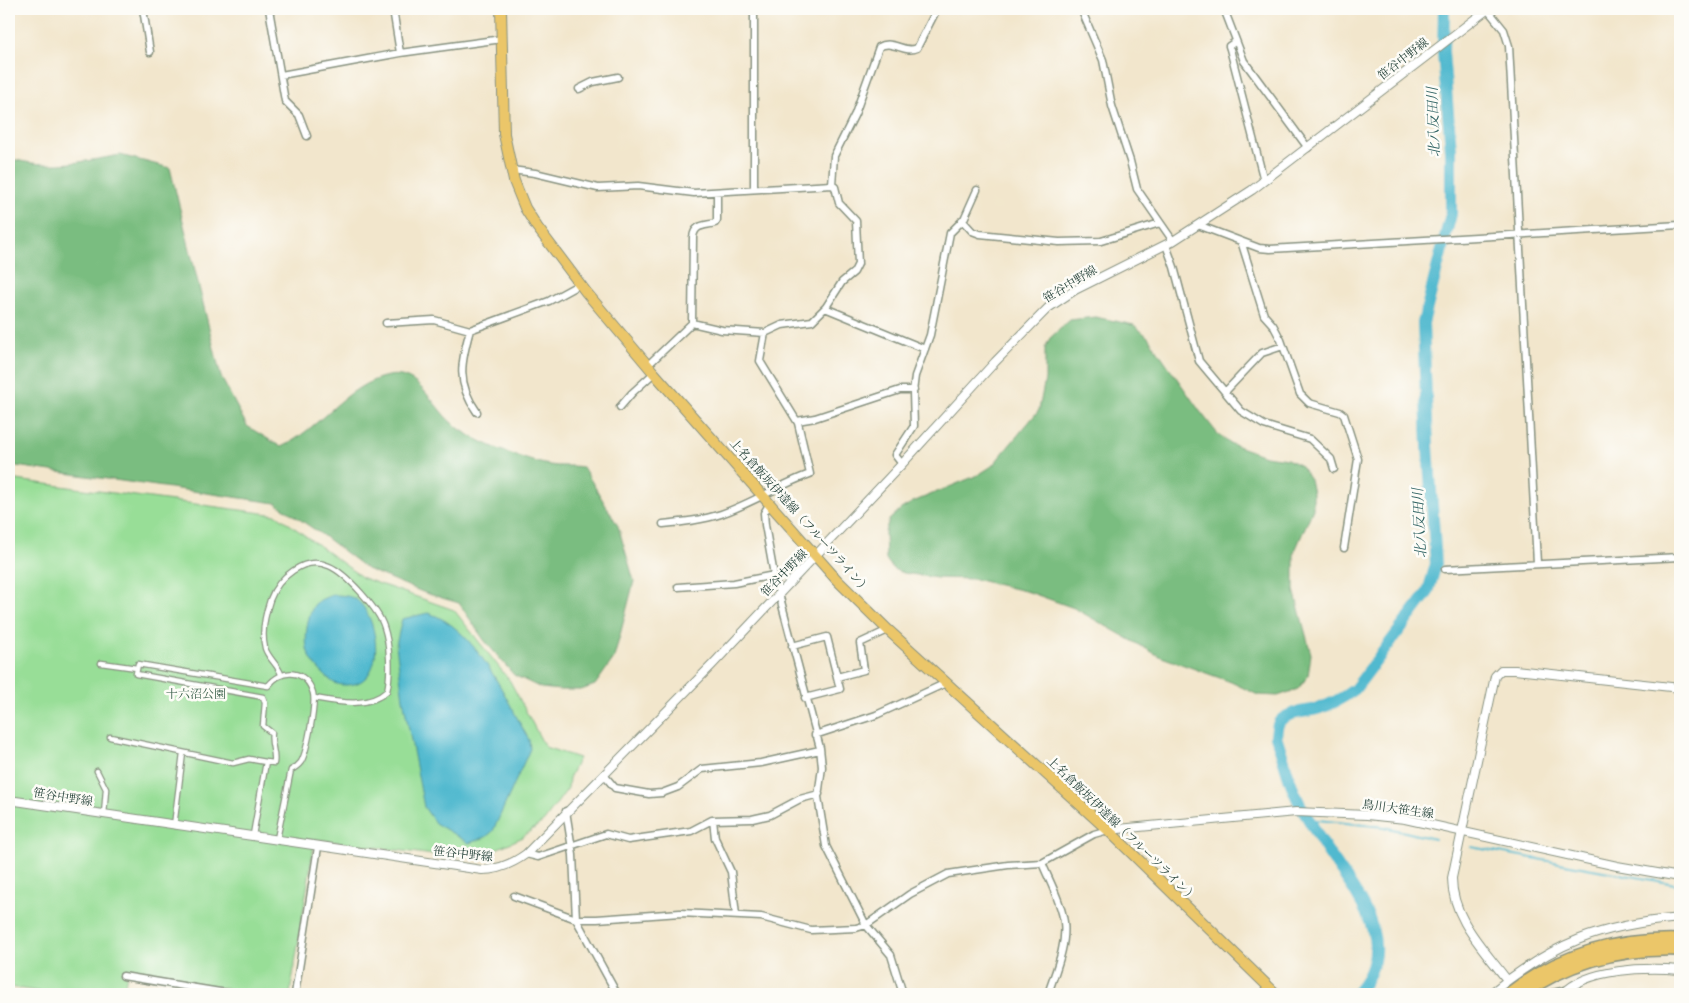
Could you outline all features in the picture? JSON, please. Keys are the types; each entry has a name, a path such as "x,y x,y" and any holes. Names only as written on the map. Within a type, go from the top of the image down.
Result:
{"highway":[{"path":"1508,994 1538,974 1592,950 1625,942 1680,940"},
{"path":"1523,994 1552,976 1593,959 1627,952 1680,950"}],"main road":[{"name":"上名倉飯坂伊達線（フルーツライン）","path":"501,9 504,134 511,170 519,194 531,218 580,284 651,369 816,556 888,630 1108,830 1276,994"}],"street":[{"path":"143,9 150,52"},
{"path":"269,9 285,101 299,115 307,136"},
{"path":"393,9 400,53"},
{"path":"754,9 754,189"},
{"path":"692,323 722,330 765,332 782,325 802,322 809,323 825,308 842,282 854,272 858,264 856,221 840,203 835,187 832,185 834,156 855,114 879,47 887,44 910,50 917,48 937,9"},
{"path":"1081,9 1103,60 1112,106 1137,189 1160,223 1169,243 1199,361 1242,411 1258,422 1310,439 1332,459 1334,469"},
{"path":"1224,9 1235,42 1244,61 1259,84 1308,148"},
{"path":"1488,9 1504,30 1509,46 1537,563"},
{"name":"笹谷中野線","path":"9,800 174,826 482,870 495,870 512,863 526,854 779,595 995,362 1048,308 1075,290 1169,243 1264,181 1488,9"},
{"path":"281,75 400,53 502,40"},
{"path":"1235,42 1229,46 1264,181"},
{"path":"579,88 593,82 618,77"},
{"path":"511,170 535,173 598,188 638,186 694,193 832,185"},
{"path":"902,464 895,455 914,426 916,376 940,291 942,269 950,233 962,220 977,190"},
{"path":"620,407 692,323 694,230 698,226 715,223 717,220 717,192"},
{"path":"962,220 972,231 980,234 1059,242 1101,241 1160,223"},
{"path":"1198,225 1259,248 1270,248 1680,225"},
{"path":"1241,241 1264,314 1273,324 1283,346 1296,387 1304,400 1344,415 1355,447 1357,468 1353,483 1354,493 1344,548"},
{"path":"386,323 434,320 470,330 549,301 580,284"},
{"path":"825,308 925,349"},
{"path":"470,330 460,371 466,389 478,412"},
{"path":"765,332 760,361 797,422 810,474 782,484 767,500 764,525 774,576 820,750 822,767 819,794 826,846 866,925 891,955 903,994"},
{"path":"1225,392 1262,353 1283,346"},
{"path":"797,422 823,416 900,390 914,390"},
{"path":"664,524 720,514 767,500"},
{"path":"1445,569 1537,563 1680,558"},
{"path":"281,674 266,651 264,634 265,619 276,588 292,570 302,566 317,564 332,567 346,578 381,620 386,639 389,682 387,691 371,700 356,703 314,698"},
{"path":"678,587 734,583 774,576"},
{"path":"837,677 864,670 864,656 860,643 888,630"},
{"path":"792,646 827,636 840,688 805,698"},
{"path":"101,663 137,668"},
{"path":"110,737 233,763 249,759 274,763 276,754 270,743 272,733 263,726 265,703 262,697 136,674 137,668 138,664 268,686 281,674 294,674 303,679 311,688 314,698 301,762 291,770 277,840 253,835 266,762"},
{"path":"1507,980 1466,924 1455,905 1452,878 1463,832 1490,689 1497,672 1515,670 1680,688"},
{"path":"816,735 876,715 946,683"},
{"path":"604,775 615,788 649,794 662,793 678,787 702,769 760,763 820,750"},
{"path":"174,826 183,753"},
{"path":"97,771 106,789 104,815"},
{"path":"526,854 538,857 606,834 628,840 691,831 714,820 737,821 770,815 800,799 819,794"},
{"path":"566,811 572,847 576,919 617,994"},
{"name":"鳥川大笹生線","path":"1108,830 1296,812 1405,818 1617,866 1680,877"},
{"path":"714,820 715,838 731,872 736,916"},
{"path":"514,896 576,919 640,917 680,913 761,917 811,930 856,928 866,925 910,894 948,874 1008,865 1042,863 1094,834 1108,830"},
{"path":"295,994 318,847"},
{"path":"1042,863 1059,906 1064,930 1056,970 1048,994"},
{"path":"1490,994 1507,980 1547,954 1586,935 1637,923 1680,918"},
{"path":"1549,994 1565,992 1582,981 1612,973 1638,969 1680,970"},
{"path":"123,976 232,994"}],"green space":[{"path":"120,155 170,168 221,377 247,426 281,447 308,430 359,388 388,376 399,376 408,378 417,384 452,423 472,437 512,454 538,462 553,466 583,467 618,526 634,581 614,658 595,685 581,690 541,688 514,675 484,640 459,603 425,593 367,569 276,503 9,465 9,158 37,164 64,164"},
{"path":"1095,317 1134,325 1148,337 1199,410 1217,433 1229,443 1265,456 1287,459 1301,466 1310,479 1313,509 1294,553 1294,590 1311,654 1308,676 1298,689 1278,696 1258,695 1231,682 1159,656 1074,608 1029,592 974,579 937,578 904,573 893,569 886,559 885,532 889,520 901,509 913,502 978,475 992,466 1039,410 1045,379 1045,348 1050,338 1070,320"},
{"name":"十六沼公園","path":"9,479 277,515 363,578 454,610 510,681 545,747 579,758 569,778 568,788 544,821 521,838 487,853 448,857 315,839 290,994 258,994 127,972 124,994 57,994 9,987"}],"water":[{"path":"332,595 347,596 357,600 367,613 372,625 376,652 368,675 359,682 346,685 333,682 317,667 308,652 306,636 313,607 321,600"},
{"path":"428,613 445,621 461,633 475,649 500,685 529,740 530,749 493,831 486,837 469,843 435,823 424,807 403,699 396,645 402,619"}],"waterway":[{"name":"北八反田川","path":"1355,994 1368,976 1374,958 1375,940 1370,922 1352,887 1301,806 1292,787 1276,736 1278,725 1283,718 1327,705 1355,689 1428,592 1436,564 1428,446 1423,323 1451,214 1451,150 1443,52 1444,9"},
{"path":"1308,819 1384,827 1435,839"},
{"path":"1471,847 1680,885"}]}
